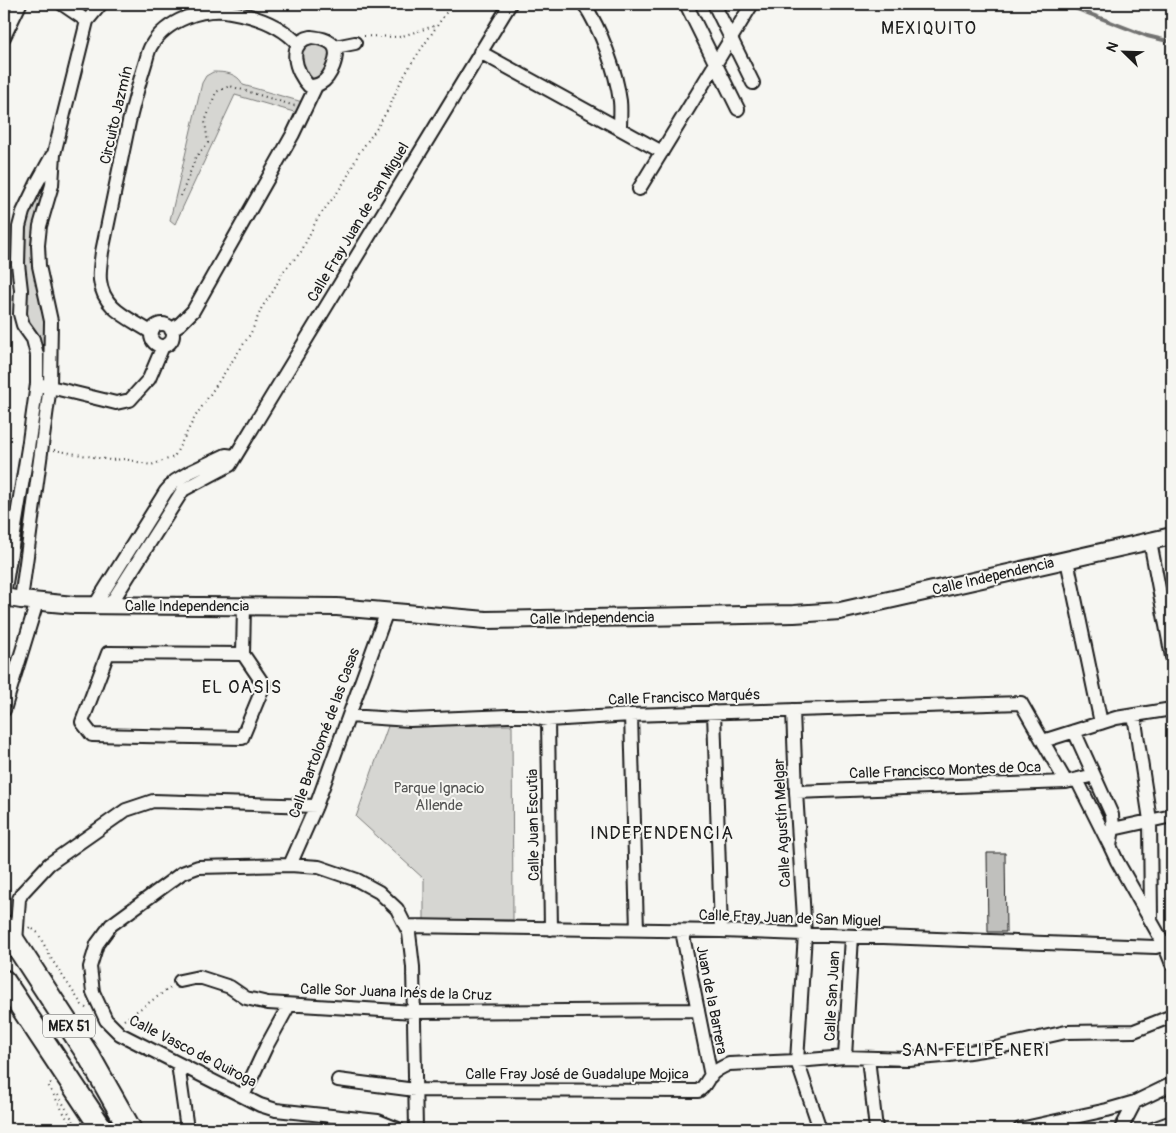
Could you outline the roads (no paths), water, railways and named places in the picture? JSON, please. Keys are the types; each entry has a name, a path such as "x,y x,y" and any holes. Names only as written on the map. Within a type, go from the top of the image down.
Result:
{"main road":[{"name":"MEX 51","path":"4,926 90,1058 130,1129"},
{"name":"MEX 51","path":"4,982 102,1129"}],"street":[{"path":"4,37 20,4"},
{"path":"62,4 87,21"},
{"path":"21,600 50,386 51,321 39,266 40,226 52,185 54,154 87,21 101,4"},
{"name":"Calle Fray Juan de San Miguel","path":"102,605 166,491 179,486 190,472 226,456 234,456 510,4"},
{"path":"584,4 611,62 620,101 620,128"},
{"path":"686,4 738,109"},
{"path":"714,4 753,83"},
{"path":"639,189 752,4"},
{"name":"Circuito Jazmín","path":"152,332 122,315 111,306 102,292 100,278 102,252 135,94 150,46 162,32 181,19 202,13 225,11 250,15 270,24 292,37 298,44"},
{"path":"311,37 329,41 335,47 336,56 330,73 322,83 316,86 309,86 304,81 296,60 295,50 298,44 304,38 311,37"},
{"path":"335,47 355,43"},
{"path":"480,52 662,152"},
{"path":"171,330 193,311 288,142 316,86"},
{"path":"4,596 37,384 37,355 33,339 23,325 20,314 19,227 23,212 54,154"},
{"path":"37,384 116,403 130,400 148,379 163,346 171,340 171,330 167,326 161,325 155,327 152,332 153,340 159,346 163,346"},
{"path":"26,460 40,464"},
{"name":"Calle Independencia","path":"4,596 37,602 102,605 336,607 486,620 794,614 840,611 1172,536"},
{"path":"1150,541 1172,658"},
{"path":"1067,560 1100,723"},
{"path":"4,710 37,602"},
{"path":"243,654 108,653 82,722 92,735 242,738 264,685 243,654 244,606"},
{"name":"Calle Bartolomé de las Casas","path":"290,865 316,806 387,611"},
{"name":"Calle Francisco Marqués","path":"349,716 410,720 527,716 548,720 714,712 1021,703 1043,741"},
{"path":"1172,709 1100,723 1043,741 1071,781 1151,920 1168,942 1172,964"},
{"name":"Calle Agustín Melgar","path":"793,710 805,934 798,1061"},
{"path":"714,712 721,931"},
{"path":"631,715 637,930"},
{"path":"1134,715 1150,820 1151,920"},
{"name":"Calle Juan Escutia","path":"548,720 551,929"},
{"path":"1074,731 1112,816 1110,846"},
{"name":"Calle Francisco Montes de Oca","path":"796,792 1071,781 1094,775"},
{"path":"16,946 19,899 22,893 49,864 126,810 153,801 316,806"},
{"path":"1112,829 1172,816"},
{"name":"Calle Vasco de Quiroga","path":"398,1129 378,1121 276,1110 243,1096 120,1034 110,1024 93,992 90,967 96,944 111,925 182,873 198,867 290,865 319,867 357,880 379,892 397,909 409,933 413,967 416,1129"},
{"name":"Calle Fray Juan de San Miguel","path":"406,926 721,931 1156,947 1168,942"},
{"name":"Juan de la Barrera","path":"682,931 711,1076"},
{"name":"Calle San Juan","path":"845,1057 852,936"},
{"name":"Calle Sor Juana Inés de la Cruz","path":"180,982 199,977 230,987 246,998 268,1003 414,1012 698,1010"},
{"path":"243,1096 266,1047 290,1005"},
{"name":"Calle Fray José de Guadalupe Mojica","path":"338,1080 415,1090 698,1091 704,1087 711,1076 719,1069 729,1064 845,1057 908,1059 943,1056 995,1048 1066,1032 1134,1031 1172,1016"},
{"path":"868,1058 876,1129"},
{"path":"798,1061 820,1129"},
{"path":"178,1064 187,1129"},
{"path":"1020,1129 1135,1102 1172,1084"},
{"path":"1121,1129 1135,1102"},
{"path":"1153,1129 1172,1122"}],"waterway":[{"path":"1064,4 1147,36 1172,42"}],"district":[{"name":"MEXIQUITO","path":"929,28"},
{"name":"EL OASIS","path":"242,687"},
{"name":"INDEPENDENCIA","path":"662,833"},
{"name":"SAN FELIPE NERI","path":"976,1050"}],"park label":[{"name":"Parque Ignacio Allende","path":"439,796"}]}
